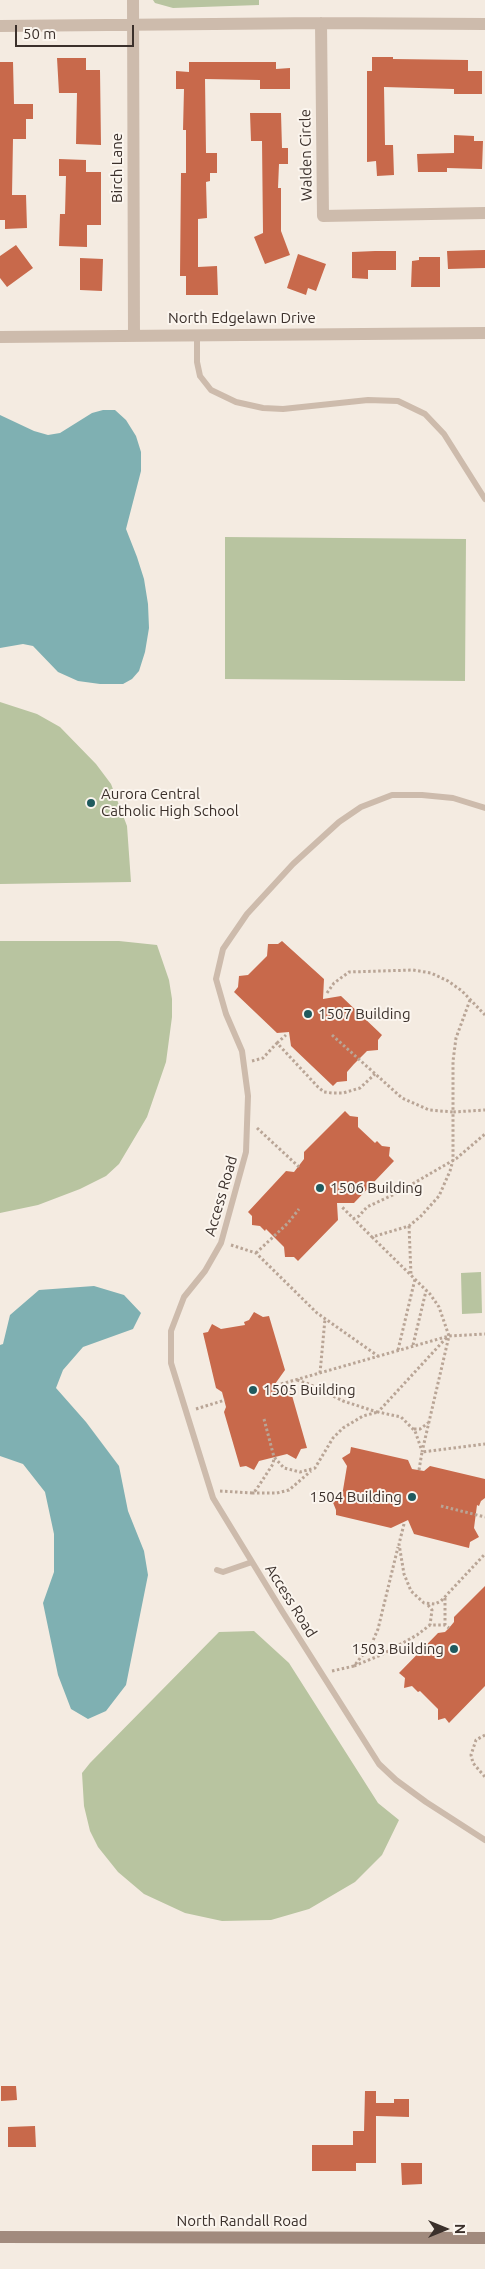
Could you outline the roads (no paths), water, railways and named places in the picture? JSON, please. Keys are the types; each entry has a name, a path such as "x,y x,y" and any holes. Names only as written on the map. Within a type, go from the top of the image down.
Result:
{"main road":[{"name":"North Randall Road","path":"0,2237 485,2238"}],"street":[{"name":"Birch Lane","path":"133,0 134,336"},
{"path":"0,26 321,23 485,24"},
{"name":"Walden Circle","path":"321,23 323,216 485,213"},
{"name":"North Edgelawn Drive","path":"0,337 485,333"}],"lane":[{"path":"197,335 197,362 200,376 211,390 236,402 263,408 283,409 368,400 398,401 425,414 444,434 485,499"},
{"name":"Access Road","path":"485,808 453,798 422,795 392,795 361,807 339,822 293,864 247,914 223,949 216,979 226,1014 242,1051 248,1096 246,1152 221,1242 205,1271 184,1297 171,1331 171,1363 211,1491 252,1562 379,1764 396,1780 426,1802 485,1840"},
{"path":"217,1570 223,1572 252,1562"}],"water":[{"path":"103,410 115,410 126,420 136,436 141,452 141,471 126,529 144,579 149,628 145,652 139,671 132,679 123,684 100,684 78,681 58,672 33,646 23,644 0,648 0,415 34,431 48,435 60,433 92,413"},
{"path":"94,1286 124,1295 141,1313 133,1329 83,1347 63,1370 56,1388 86,1422 119,1466 128,1511 144,1551 148,1575 126,1685 106,1711 88,1719 71,1709 58,1675 43,1603 54,1572 54,1534 45,1492 23,1464 0,1456 0,1345 3,1344 10,1315 39,1290"}],"place":[{"name":"Aurora Central Catholic High School","path":"91,803"},
{"name":"1507 Building","path":"308,1014"},
{"name":"1506 Building","path":"320,1188"},
{"name":"1505 Building","path":"253,1390"},
{"name":"1504 Building","path":"412,1497"},
{"name":"1503 Building","path":"454,1649"}]}
